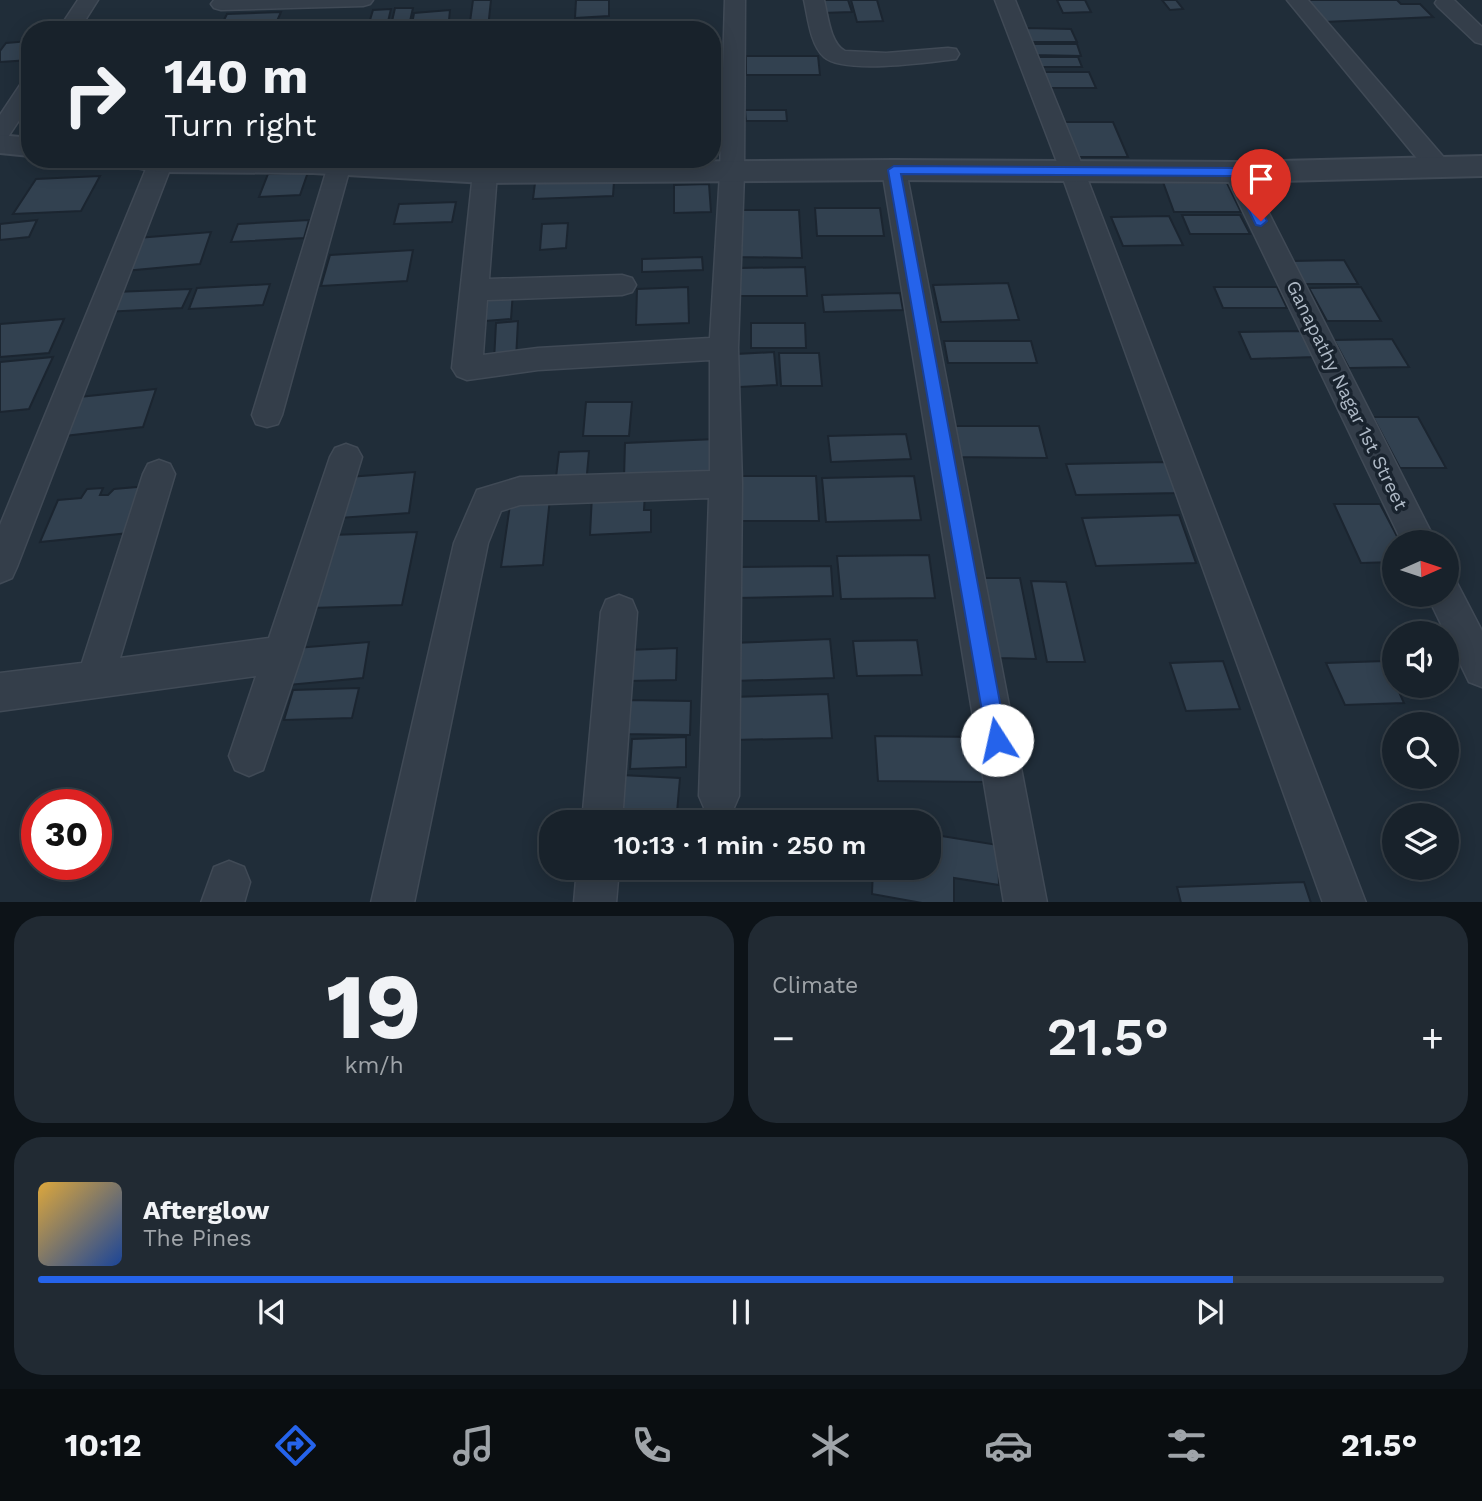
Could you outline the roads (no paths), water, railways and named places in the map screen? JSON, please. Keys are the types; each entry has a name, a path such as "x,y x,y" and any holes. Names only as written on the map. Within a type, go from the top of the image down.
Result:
{"street":[{"path":"74,21 88,0"},
{"path":"220,7 363,0"},
{"path":"719,796 726,484 724,348 736,0"},
{"path":"814,0 830,50 839,57 861,60 948,54"},
{"path":"1005,0 1072,170 1345,902"},
{"path":"1297,0 1438,167"},
{"path":"1445,3 1479,32"},
{"path":"0,132 21,100"},
{"path":"0,144 21,146"},
{"path":"660,168 732,173 894,170 1236,172 1482,166"},
{"path":"0,567 151,168"},
{"path":"267,415 321,168"},
{"path":"411,168 485,173 589,168"},
{"path":"894,170 1026,902"},
{"name":"Ganapathy Nagar 1st Street","path":"1236,172 1413,530"},
{"path":"485,173 467,368 552,358 724,348"},
{"path":"473,290 621,285"},
{"path":"249,756 346,457"},
{"path":"95,679 159,474"},
{"path":"392,902 471,543 489,500 520,491 726,484"},
{"path":"1452,607 1482,669"},
{"path":"603,810 620,612"},
{"path":"0,692 284,654"},
{"path":"595,902 597,880"}]}
